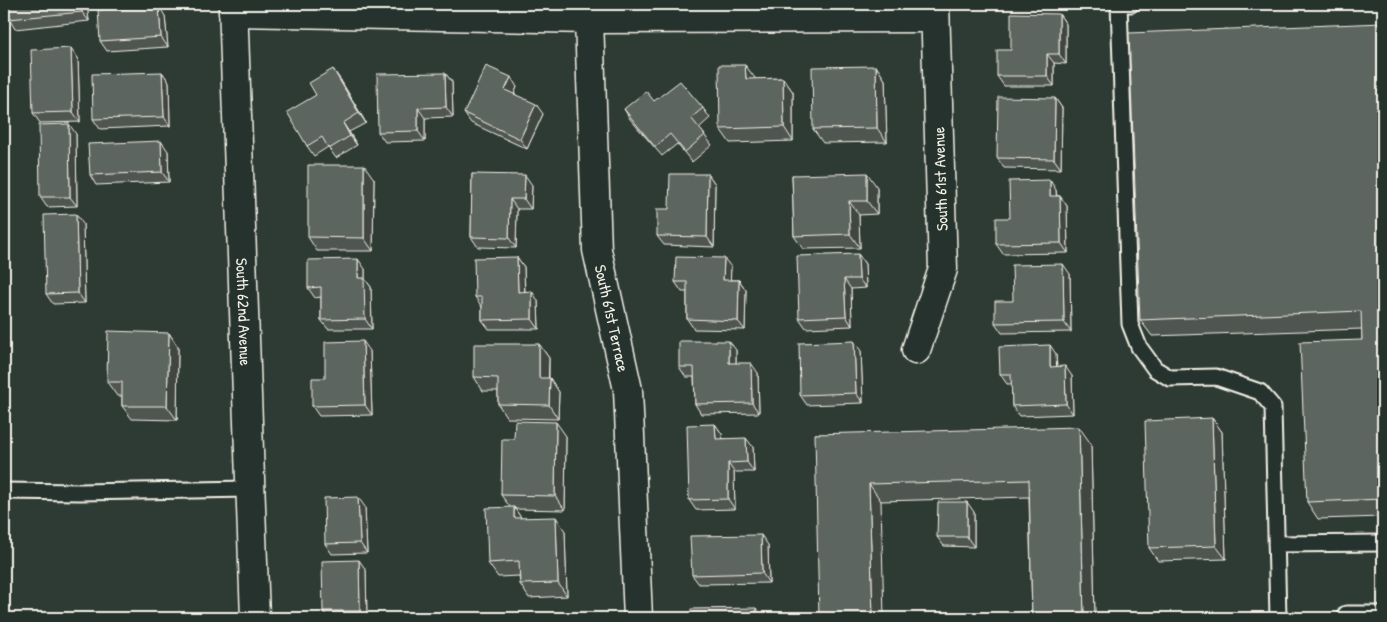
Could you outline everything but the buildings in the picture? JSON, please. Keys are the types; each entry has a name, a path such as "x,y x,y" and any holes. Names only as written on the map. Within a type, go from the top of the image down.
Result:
{"street":[{"path":"233,8 589,19 935,11"},
{"name":"South 62nd Avenue","path":"233,8 255,618"},
{"name":"South 61st Avenue","path":"916,350 944,269 935,11"},
{"name":"South 61st Terrace","path":"589,19 597,250 628,390 638,618"}],"lane":[{"path":"1131,4 1120,4 1130,324 1139,347 1156,369 1170,378 1216,377 1260,392 1273,407 1278,618"},
{"path":"4,491 80,492 250,489"},
{"path":"1276,544 1383,543"},
{"path":"1346,618 1346,614 1383,614"}]}
